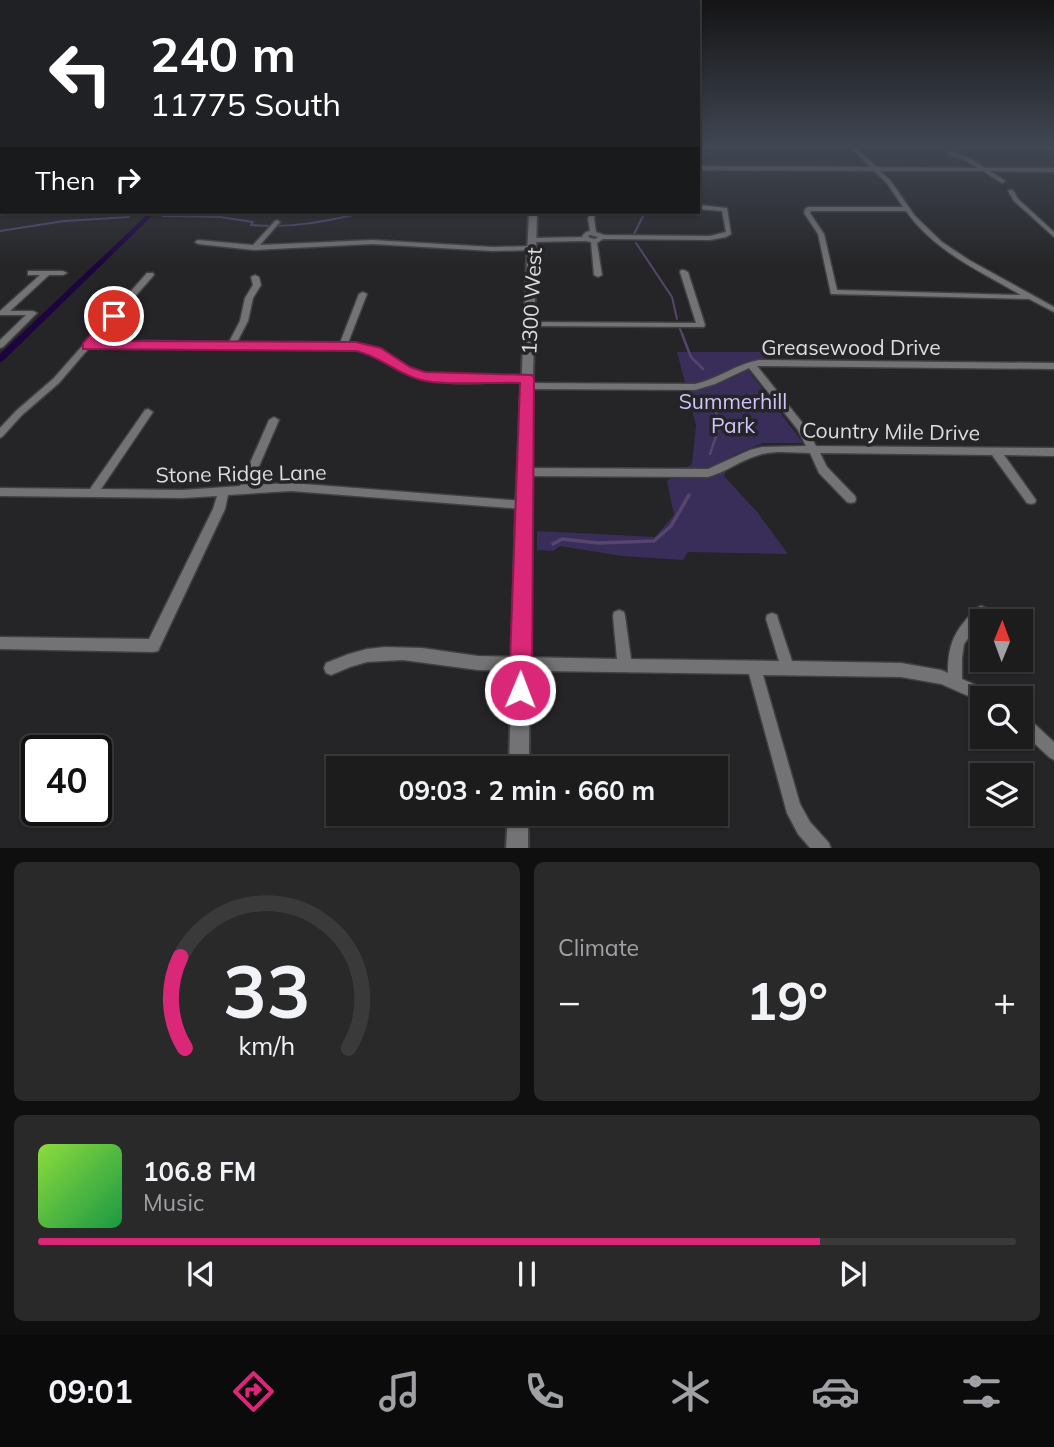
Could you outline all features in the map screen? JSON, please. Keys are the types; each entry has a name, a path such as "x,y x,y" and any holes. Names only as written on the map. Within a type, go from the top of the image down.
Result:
{"street":[{"path":"894,188 929,234 953,252 1054,310"},
{"path":"1011,191 1016,200 1053,233"},
{"path":"198,242 254,248 373,242 493,249 592,237 720,237 730,231 725,209 700,208"},
{"path":"908,209 808,209 807,213 821,234 834,292 1030,296"},
{"name":"1300 West","path":"519,756 523,505 533,214"},
{"path":"593,214 592,237 598,275"},
{"path":"254,248 277,222"},
{"path":"530,324 701,325 684,272"},
{"path":"31,273 63,273"},
{"path":"1,313 47,273"},
{"path":"0,434 19,413 57,381 150,275"},
{"path":"232,345 244,321 249,298 257,285 255,276"},
{"path":"343,346 363,294"},
{"path":"0,345 33,313 1,313"},
{"name":"Greasewood Drive","path":"88,346 343,346 376,351 405,370 424,376 695,387 715,383 736,369 751,364 1054,366"},
{"path":"751,364 796,419 824,471 850,499"},
{"path":"92,494 148,412"},
{"path":"244,490 274,420"},
{"name":"Country Mile Drive","path":"524,472 708,473 721,470 749,452 759,450 1054,452"},
{"path":"995,452 1031,500"},
{"name":"Stone Ridge Lane","path":"0,492 224,492 291,487 523,505"},
{"path":"0,643 153,646 224,492"},
{"path":"619,616 625,666"},
{"path":"772,619 788,669"},
{"path":"955,682 955,644 958,636 970,623"},
{"path":"331,668 350,658 370,654 439,655 478,663 914,671 955,682 970,689"},
{"path":"754,668 793,807 804,828 822,848"},
{"path":"1033,732 1054,752"},
{"path":"517,848 518,826"}],"green space":[{"name":"Summerhill Park","path":"677,352 763,352 766,359 749,371 803,443 763,443 734,455 724,476 758,513 788,554 688,552 683,560 622,556 560,546 553,551 537,550 537,531 655,537 674,515 667,481 692,464 696,425"}],"waterway":[{"path":"0,359 151,214"},
{"path":"163,216 220,217 253,222 251,225 280,226 356,214"},
{"path":"634,234 644,214"},
{"path":"0,231 64,221 129,217"},
{"path":"636,243 672,297 677,319"},
{"path":"680,329 683,336"},
{"path":"682,334 691,357 703,369"},
{"path":"710,454 719,427 713,398"},
{"path":"553,544 562,539 598,543 654,541 671,526 689,495"}],"route":[{"path":"114,316 88,346 356,346 376,351 405,370 424,376 527,378 520,690"}]}
